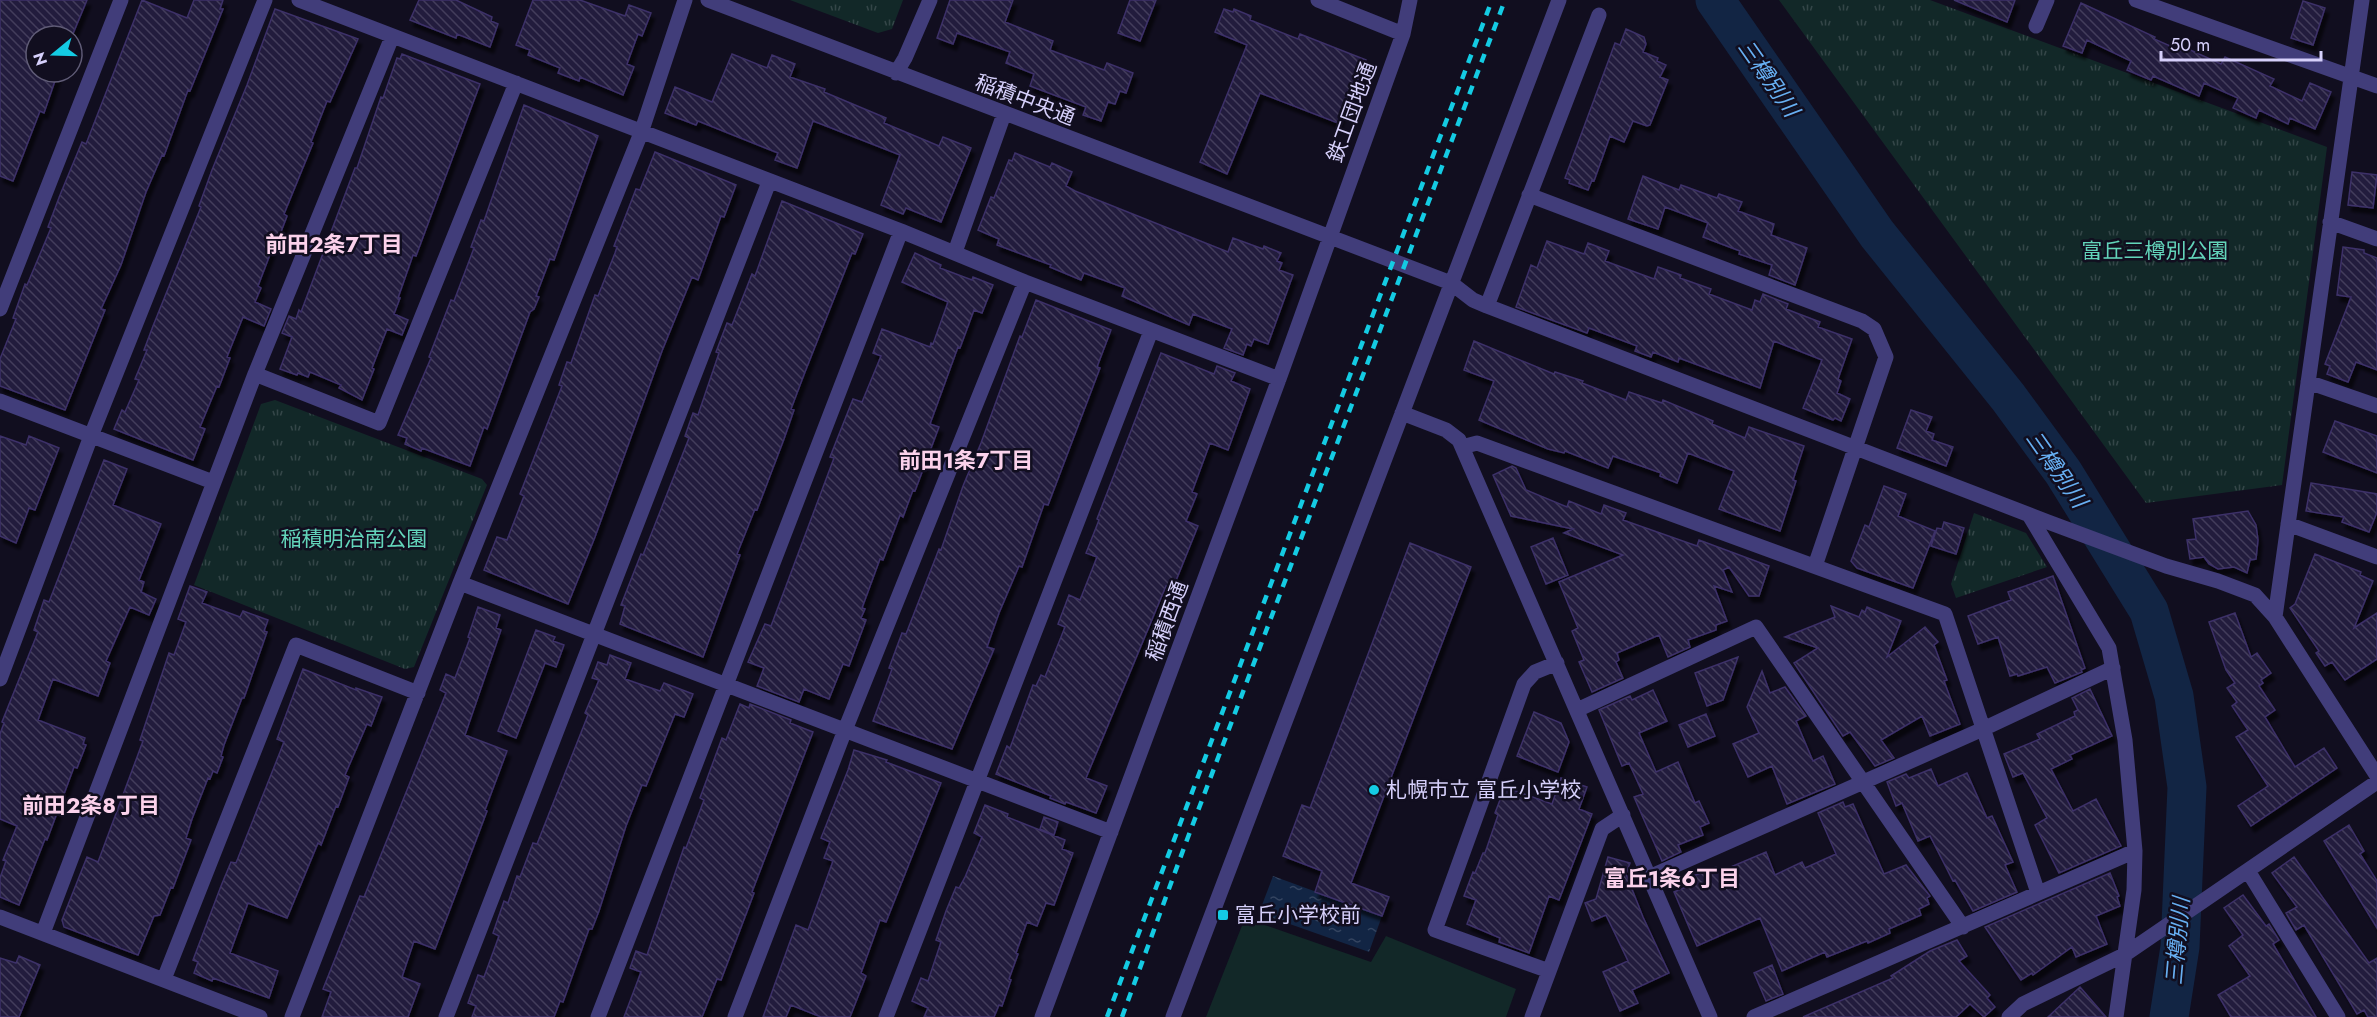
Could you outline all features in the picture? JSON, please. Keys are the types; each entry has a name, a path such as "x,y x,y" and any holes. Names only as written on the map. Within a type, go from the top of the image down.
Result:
{"street":[{"path":"0,309 121,0"},
{"path":"0,679 91,436 265,0"},
{"path":"299,0 1279,379"},
{"path":"292,1017 460,583 641,133 685,0"},
{"name":"稲積中央通","path":"708,0 1450,283 1473,300 1487,306 2029,515 2166,566 2218,581 2255,595 2275,617 2377,776"},
{"path":"896,73 906,58 930,0"},
{"path":"1318,0 1403,34"},
{"name":"鉄工団地通","path":"1329,238 1403,34 1410,0"},
{"path":"1173,1017 1559,0"},
{"path":"2036,26 2047,0"},
{"path":"2136,0 2377,86"},
{"path":"2275,617 2362,0"},
{"path":"1487,306 1599,15"},
{"path":"43,933 255,374 392,37"},
{"path":"255,374 380,423 516,83"},
{"path":"955,252 1004,114"},
{"path":"446,1017 769,182"},
{"path":"1529,195 1862,321 1874,329 1886,357 1815,566"},
{"path":"2330,222 2377,239"},
{"path":"598,1017 901,231"},
{"name":"稲積西通","path":"1042,1017 1279,379 1329,238"},
{"path":"735,1017 845,730 1025,282"},
{"path":"886,1017 1151,331"},
{"path":"2308,382 2377,406"},
{"path":"0,401 213,482"},
{"path":"1402,412 1446,430 1459,440 1710,1017"},
{"path":"1462,447 1477,443 1945,614 2038,893"},
{"path":"2029,515 2109,648 2113,668 2125,740 2135,851 2134,890 2116,1017"},
{"path":"2288,524 2377,557"},
{"path":"460,583 1111,832"},
{"path":"1577,710 1756,627 1963,927"},
{"path":"164,979 296,645 418,693"},
{"path":"1549,971 1435,930 1524,684 1535,672 1557,663"},
{"path":"1649,877 1983,729 2113,668"},
{"path":"2009,1017 2023,1004 2124,955 2377,782"},
{"path":"1532,1017 1602,829 1623,816"},
{"path":"1754,1017 2135,851"},
{"path":"2248,871 2338,1017"},
{"path":"0,917 260,1017"}],"green space":[{"path":"790,0 903,0 892,29 878,33"},
{"name":"富丘三樽別公園","path":"1779,0 1930,0 2327,147 2282,485 2146,503"},
{"name":"稲積明治南公園","path":"275,400 482,479 487,485 414,667 405,669 194,585 261,404"},
{"path":"1974,513 2026,533 2047,567 1956,598 1951,584"},
{"path":"1245,918 1371,962 1386,936 1516,989 1506,1017 1206,1017"}],"water":[{"path":"1273,876 1382,916 1369,952 1259,913"}],"building":[{"path":"0,0 87,0 77,24 24,24 24,84 54,84 44,113 40,111 13,181 0,176"},
{"path":"142,0 187,18 194,0 223,0 220,9 223,9 190,91 188,90 164,156 162,155 146,192 121,265 101,309 105,310 65,410 0,386 0,359 16,319 13,318 25,284 27,285 51,228 48,227 60,195 82,142 86,144"},
{"path":"419,0 456,0 492,17 491,21 498,24 490,47 457,34 456,38 410,20"},
{"path":"533,0 580,0 625,16 629,5 651,13 642,36 638,34 627,64 634,67 623,95 580,77 579,81 558,73 560,68 528,55 530,50 516,45"},
{"path":"950,0 1013,0 1005,22 1053,41 1050,50 1104,70 1107,63 1133,73 1126,93 1120,91 1115,104 1108,102 1101,121 1083,115 1086,107 1030,86 1034,74 1006,63 1010,52 957,33 953,44 937,38"},
{"path":"1130,0 1156,0 1140,41 1118,33"},
{"path":"1954,0 2015,0 2007,22"},
{"path":"2303,1 2325,8 2313,45 2291,38"},
{"path":"2081,3 2184,52 2186,48 2221,64 2225,57 2274,79 2270,86 2302,101 2310,83 2331,92 2315,129 2290,118 2288,124 2259,110 2256,118 2233,108 2238,98 2204,83 2199,96 2153,76 2151,80 2127,70 2131,61 2087,40 2082,53 2063,46"},
{"path":"275,9 358,39 330,102 327,101 311,142 313,143 284,214 287,216 258,286 261,288 255,302 271,309 264,326 243,317 227,357 230,358 219,387 217,386 200,427 205,429 193,460 114,429 122,410 125,412 139,380 135,379 147,350 144,350 201,207 199,206 212,170"},
{"path":"1224,9 1233,12 1234,9 1251,16 1250,20 1298,39 1300,34 1366,60 1356,84 1353,83 1338,123 1260,93 1227,174 1200,162 1247,45 1215,32"},
{"path":"1626,29 1644,37 1646,44 1643,52 1658,58 1657,61 1666,65 1660,77 1668,80 1650,125 1633,121 1624,142 1610,136 1594,181 1592,180 1588,190 1569,183 1570,180 1565,178 1615,43 1620,45"},
{"path":"402,54 480,84 398,298 400,298 394,314 408,320 402,335 387,329 362,400 339,388 341,385 310,372 308,377 280,369 292,337 282,333 289,316 296,319 299,310 301,312 355,168 357,168 381,97 383,98 397,58 400,59"},
{"path":"732,54 767,68 772,55 795,64 790,77 825,89 824,92 886,118 884,123 939,146 943,137 971,148 941,222 906,208 903,214 881,205 900,155 813,121 797,168 775,160 778,153 698,121 696,125 665,113 675,87 712,102"},
{"path":"524,105 598,136 554,260 550,259 536,296 539,297 534,309 530,312 487,429 484,427 470,466 422,448 421,451 405,444 407,438 398,435 431,358 429,357 451,300 454,301 474,248 471,247 481,220 484,221"},
{"path":"655,152 736,185 724,217 721,216 698,280 692,277 662,351 595,537 568,604 484,570 497,537 507,540 524,496 520,494 562,386 559,385 567,362 571,363 595,295 598,296 615,253 617,247 614,246 636,189 640,190"},
{"path":"1015,153 1050,167 1052,163 1072,172 1066,186 1075,191 1228,252 1233,238 1281,253 1277,261 1282,263 1279,270 1293,275 1268,344 1254,339 1251,346 1247,344 1243,355 1224,348 1232,329 1193,314 1189,325 1122,296 1125,288 1084,273 1081,280 1050,267 1051,265 997,245 999,239 978,230 991,197 994,198 1009,160 1012,161"},
{"path":"2352,172 2377,175 2373,208 2348,205"},
{"path":"1643,176 1679,190 1681,185 1717,198 1719,194 1742,202 1738,211 1774,224 1771,235 1807,248 1795,285 1769,275 1772,265 1739,254 1740,251 1703,237 1708,223 1665,207 1658,229 1628,219"},
{"path":"782,201 863,234 855,254 852,253 791,409 794,410 784,439 757,510 755,509 737,554 740,555 703,657 620,624 625,606 621,605 689,438 685,436 693,413 698,415 727,323 732,325 752,274 755,276"},
{"path":"1547,241 1584,254 1588,243 1609,251 1605,261 1654,279 1658,267 1711,289 1709,294 1752,310 1755,300 1760,302 1763,294 1788,304 1786,309 1820,322 1818,327 1852,339 1838,379 1841,381 1837,393 1850,399 1841,421 1803,408 1822,360 1774,341 1760,388 1679,358 1678,362 1653,352 1651,357 1635,351 1637,346 1589,328 1587,333 1516,307 1531,265 1537,268"},
{"path":"2343,247 2364,250 2364,253 2377,258 2377,370 2356,362 2348,382 2327,374 2330,366 2325,364 2351,297 2337,295"},
{"path":"915,253 941,265 940,268 993,285 982,313 974,310 960,348 958,347 930,424 939,427 915,491 913,490 903,517 900,515 883,560 880,559 862,608 865,609 861,618 866,620 849,666 843,664 829,699 804,689 799,702 757,686 764,668 748,662 765,624 771,626 834,458 830,457 853,399 862,402 881,356 873,353 882,329 930,347 931,343 933,344 948,302 902,282"},
{"path":"1036,300 1111,330 1097,367 1100,368 1048,505 1044,504 1022,567 1019,566 999,613 987,647 994,649 952,749 873,721 902,633 906,634 939,549 941,550 1020,336 1022,337"},
{"path":"1474,341 1554,374 1555,372 1583,381 1582,383 1626,400 1629,392 1662,403 1663,400 1713,421 1712,424 1745,438 1749,427 1804,446 1793,480 1796,481 1780,531 1719,509 1734,471 1688,453 1677,483 1660,476 1661,473 1613,456 1608,468 1565,451 1564,453 1548,449 1479,420 1494,381 1464,370"},
{"path":"1161,353 1214,374 1217,366 1235,373 1231,381 1250,389 1228,450 1210,443 1192,492 1197,494 1186,521 1198,526 1173,588 1166,586 1086,778 1107,786 1096,813 1066,802 1065,804 996,774 1007,746 1010,748 1033,685 1036,686 1041,675 1045,677 1065,627 1058,624 1069,595 1080,600 1097,557 1086,553"},
{"path":"1911,410 1932,417 1926,431 1934,434 1932,440 1953,447 1946,466 1897,448"},
{"path":"2335,421 2377,436 2377,473 2323,452"},
{"path":"0,436 26,445 29,436 59,448 35,510 29,508 16,543 0,536"},
{"path":"104,460 127,469 113,505 161,524 139,580 144,582 141,592 156,599 149,615 130,607 106,661 110,663 98,696 53,679 38,720 85,738 83,744 86,745 77,768 74,767 47,840 45,839 19,905 0,897 0,878 6,861 3,860 17,826 0,819 0,734 4,723 2,722 38,632 34,630 44,600 49,602"},
{"path":"1512,466 1516,468 1526,490 1567,507 1569,501 1601,514 1604,505 1626,513 1623,520 1697,546 1699,540 1769,566 1759,596 1749,596 1729,567 1723,570 1732,592 1714,586 1727,621 1716,625 1716,630 1688,640 1690,647 1668,657 1659,635 1617,653 1619,660 1616,662 1623,678 1592,692 1579,662 1584,660 1572,631 1578,628 1559,582 1623,555 1564,533 1573,529 1511,516 1493,475"},
{"path":"2311,483 2377,494 2377,512 2369,532 2342,522 2344,517 2306,511"},
{"path":"1884,486 1906,494 1898,516 1935,531 1913,588 1857,568 1851,561 1865,525 1869,527"},
{"path":"2248,511 2256,525 2258,540 2256,559 2250,560 2247,573 2234,567 2218,569 2209,564 2204,557 2190,559 2187,540 2196,539 2193,519"},
{"path":"1944,522 1964,528 1956,554 1931,546 1937,528 1942,529"},
{"path":"1553,538 1568,575 1546,584 1531,547"},
{"path":"1410,543 1471,567 1351,883 1389,897 1382,916 1315,892 1322,871 1283,856 1302,805 1310,808"},
{"path":"2315,554 2361,572 2360,575 2373,581 2354,628 2377,613 2377,659 2345,680 2332,662 2325,666 2316,653 2319,651 2290,608 2295,604"},
{"path":"2053,576 2085,668 2081,670 2082,672 2055,683 2047,667 2018,676 2017,674 2010,676 1998,637 1978,644 1968,616 2011,600 2008,592"},
{"path":"190,586 207,592 202,603 240,617 243,611 268,620 264,631 267,632 244,698 242,698 224,745 221,756 223,757 217,773 213,771 210,779 208,778 192,819 186,838 191,840 173,888 171,887 160,915 154,916 138,955 64,927 62,920 87,857 98,862 143,741 140,740 169,653 174,655 186,622 178,619"},
{"path":"1831,606 1859,617 1862,610 1865,612 1867,607 1901,621 1887,657 1925,627 1938,642 1934,645 1960,724 1930,736 1922,716 1881,740 1894,758 1875,766 1850,732 1843,736 1794,663 1818,648 1785,637 1835,617"},
{"path":"478,607 500,615 496,628 501,630 465,735 507,751 435,949 414,941 402,977 420,984 408,1017 322,1017 331,992 323,989 360,896 364,897 446,693 440,690 446,674 455,678 470,638 468,637"},
{"path":"2235,613 2251,657 2257,653 2271,673 2261,680 2263,683 2259,686 2275,710 2265,717 2295,767 2324,748 2337,768 2251,826 2238,806 2268,786 2236,737 2248,730 2232,706 2237,702 2227,688 2235,683 2226,670 2209,622"},
{"path":"536,630 555,637 553,641 564,645 556,667 545,663 516,738 498,731"},
{"path":"610,655 631,663 625,679 660,691 664,683 693,694 684,717 675,714 646,786 642,785 626,826 599,911 592,929 589,929 563,1002 560,1001 554,1017 472,1017 476,1006 468,1003 478,975 484,977 499,936 493,933 504,901 508,903 517,876 520,877 533,843 537,844 588,715 585,713 599,680 592,678 598,662 607,665"},
{"path":"1738,657 1723,700 1707,706 1695,673"},
{"path":"303,669 356,690 356,688 382,697 371,726 367,724 345,775 349,777 338,807 336,806 321,845 318,843 287,918 248,903 230,953 278,971 269,998 213,978 212,981 194,973 198,962 193,960 231,862 236,863 284,742 277,739"},
{"path":"1762,671 1770,693 1785,687 1806,716 1796,721 1813,761 1823,756 1835,784 1787,804 1772,766 1748,777 1733,744 1759,733 1747,707"},
{"path":"2090,689 2112,736 2070,755 2072,759 2051,769 2073,811 2096,799 2121,846 2059,873 2035,825 2047,818 2023,773 2013,777 2004,754 2040,739 2037,734 2075,716 2074,712 2078,710 2072,698"},
{"path":"1653,690 1667,721 1639,733 1656,772 1678,762 1695,803 1699,801 1709,823 1700,827 1703,835 1678,845 1681,852 1662,861 1634,797 1643,794 1629,763 1622,766 1599,710 1630,696 1632,700"},
{"path":"740,704 749,708 750,704 791,720 790,723 813,732 752,892 754,893 721,980 717,979 702,1017 624,1017 641,972 630,968 636,951 647,955 684,847 686,848 704,800 700,798 722,738 726,740"},
{"path":"1534,712 1561,723 1569,742 1558,772 1517,756"},
{"path":"1706,714 1715,736 1688,747 1679,725"},
{"path":"854,750 887,760 886,762 941,783 886,922 880,920 861,973 866,976 850,1017 821,1017 791,1005 786,1017 763,1017 796,925 808,930 833,861 824,858 830,842 821,838"},
{"path":"1931,769 1938,786 1967,773 1987,818 1992,816 2013,862 2005,865 2017,892 1973,911 1955,880 1953,881 1930,836 1918,841 1902,803 1896,806 1887,782 1906,774 1909,778"},
{"path":"1561,778 1587,787 1579,809 1592,814 1559,900 1549,896 1529,953 1499,942 1500,938 1467,924 1476,900 1464,896 1473,872 1475,873 1485,853 1498,815 1495,813 1505,787 1552,804"},
{"path":"1843,802 1845,807 1853,804 1884,874 1906,865 1930,896 1927,898 1929,904 1919,909 1921,915 1889,929 1890,933 1868,943 1867,941 1827,957 1825,952 1782,971 1760,918 1697,946 1674,892 1691,885 1688,878 1716,867 1719,872 1766,852 1775,875 1802,862 1805,868 1836,854 1818,813"},
{"path":"985,805 1008,814 1007,817 1065,840 1062,849 1073,853 1054,905 1046,903 1037,926 1027,922 1002,1006 999,1005 994,1017 924,1017 928,1008 912,1001 921,978 928,981 941,942 936,940 946,911 956,887 959,888 965,877 982,837 974,833"},
{"path":"1044,817 1058,822 1054,835 1040,829"},
{"path":"2349,825 2364,851 2360,854 2377,881 2377,928 2324,841"},
{"path":"1608,857 1630,863 1626,874 1669,973 1632,990 1638,1003 1620,1011 1603,972 1628,961 1606,915 1592,921 1585,903 1596,899"},
{"path":"2294,857 2369,963 2377,958 2377,1017 2368,1017 2364,1010 2357,1014 2304,925 2296,930 2286,913 2297,907 2272,873"},
{"path":"2110,873 2119,896 2117,897 2120,906 2096,916 2107,944 2076,957 2072,947 2033,975 2032,973 2021,980 1985,927"},
{"path":"2243,895 2266,926 2269,924 2279,940 2273,944 2316,1017 2231,1017 2218,995 2250,976 2229,946 2243,935 2224,908"},
{"path":"1957,940 1967,956 1959,961 1990,995 1987,998 1995,1007 1984,1017 1970,1004 1956,1017 1803,1017 1893,978 1891,976 1930,951"},
{"path":"19,956 40,965 19,1017 0,1017 0,958 16,963"},
{"path":"1772,965 1783,994 1766,1001 1754,973"},
{"path":"2080,987 2106,1017 2048,1017"}],"waterway":[{"name":"三樽別川","path":"1715,0 1877,234 2008,397 2063,472 2149,611 2174,696 2187,787 2180,947 2169,1017"}],"railway":[{"path":"1107,1017 1492,0"},
{"path":"1122,1017 1505,0"}],"place":[{"name":"札幌市立 富丘小学校","path":"1374,790"},
{"name":"富丘小学校前","path":"1223,915"}],"district":[{"name":"前田2条7丁目","path":"334,244"},
{"name":"前田1条7丁目","path":"966,460"},
{"name":"前田2条8丁目","path":"91,805"},
{"name":"富丘1条6丁目","path":"1672,878"}]}
